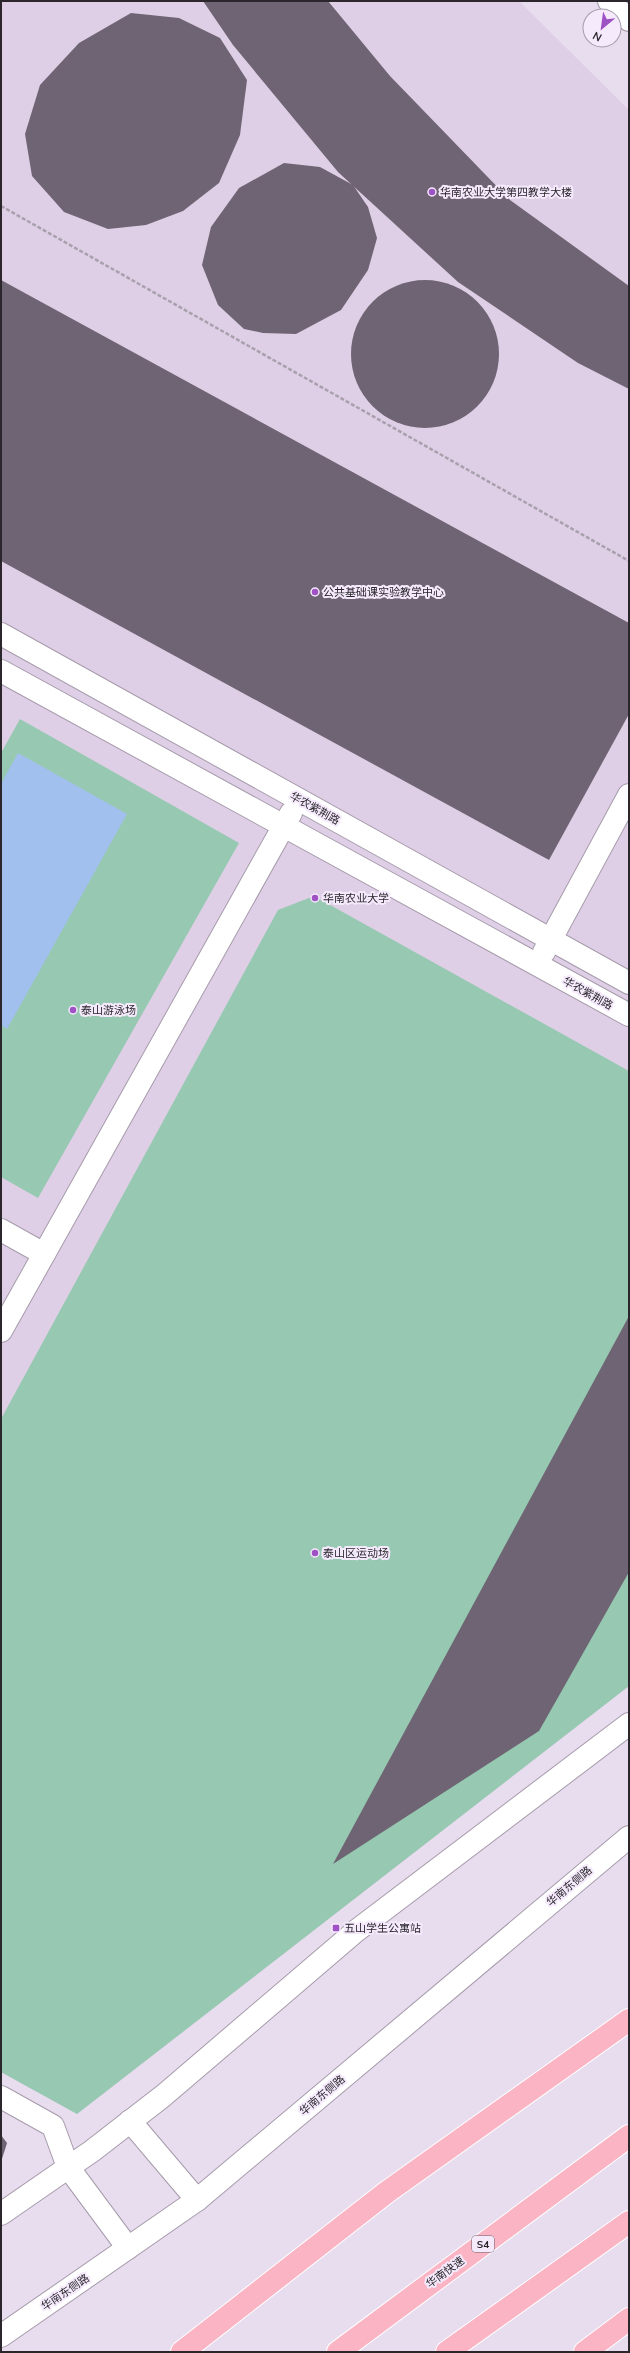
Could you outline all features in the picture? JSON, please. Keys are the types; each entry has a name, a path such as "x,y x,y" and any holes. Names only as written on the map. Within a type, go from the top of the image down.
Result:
{"highway":[{"path":"182,2352 387,2192 629,2020"},
{"name":"华南快速","path":"338,2352 629,2136"},
{"path":"447,2352 629,2222"},
{"path":"585,2352 629,2319"}],"street":[{"path":"609,1 629,20"},
{"path":"2,672 10,639"},
{"name":"华农紫荆路","path":"10,639 629,983"},
{"name":"华农紫荆路","path":"2,672 629,1015"},
{"path":"537,965 629,795"},
{"path":"1,1331 299,799"},
{"path":"1,1230 44,1254"},
{"path":"1,2214 68,2167 169,2091 356,1931 629,1724"},
{"name":"华南东侧路","path":"1,2336 197,2200 602,1858 629,1837"},
{"path":"602,1858 629,1841"},
{"path":"1,2097 53,2126 68,2167 128,2248"},
{"path":"130,2121 197,2200"}],"path":[{"path":"1,206 629,561"}],"shaded area":[{"name":"华南农业大学","path":"1,1 519,1 629,110 629,1686 77,2114 1,2072"}],"green space":[{"name":"泰山游泳场","path":"20,719 239,843 38,1198 1,1177 1,753"},
{"name":"泰山区运动场","path":"314,896 629,1071 629,1686 77,2114 1,2072 1,1419 278,910"}],"water":[{"path":"18,753 127,814 7,1029 1,1025 1,784"}],"building":[{"name":"华南农业大学第四教学大楼","path":"203,1 328,1 390,76 510,200 629,286 629,389 578,363 458,282 338,172 233,45"},
{"path":"131,13 179,18 220,38 247,80 240,135 219,183 183,211 146,225 108,229 64,212 32,176 25,134 40,85 79,43"},
{"path":"284,163 320,167 353,185 368,207 377,238 368,270 341,310 296,334 263,333 244,329 218,305 202,265 211,227 239,188"},
{"name":"公共基础课实验教学中心","path":"1,280 629,623 629,714 549,860 1,561"},
{"path":"425,280 439,282 460,289 472,297 482,307 493,326 499,354 497,368 490,389 482,401 472,411 453,422 425,428 411,426 390,419 378,411 368,401 357,382 351,354 353,340 360,319 368,307 378,297 397,286"},
{"path":"629,1316 629,1572 539,1731 333,1864"},
{"path":"1,2135 7,2143 1,2162"}],"place":[{"name":"华南农业大学第四教学大楼","path":"432,192"},
{"name":"公共基础课实验教学中心","path":"315,592"},
{"name":"华南农业大学","path":"315,898"},
{"name":"泰山游泳场","path":"73,1010"},
{"name":"泰山区运动场","path":"315,1553"},
{"name":"五山学生公寓站","path":"336,1928"}]}
